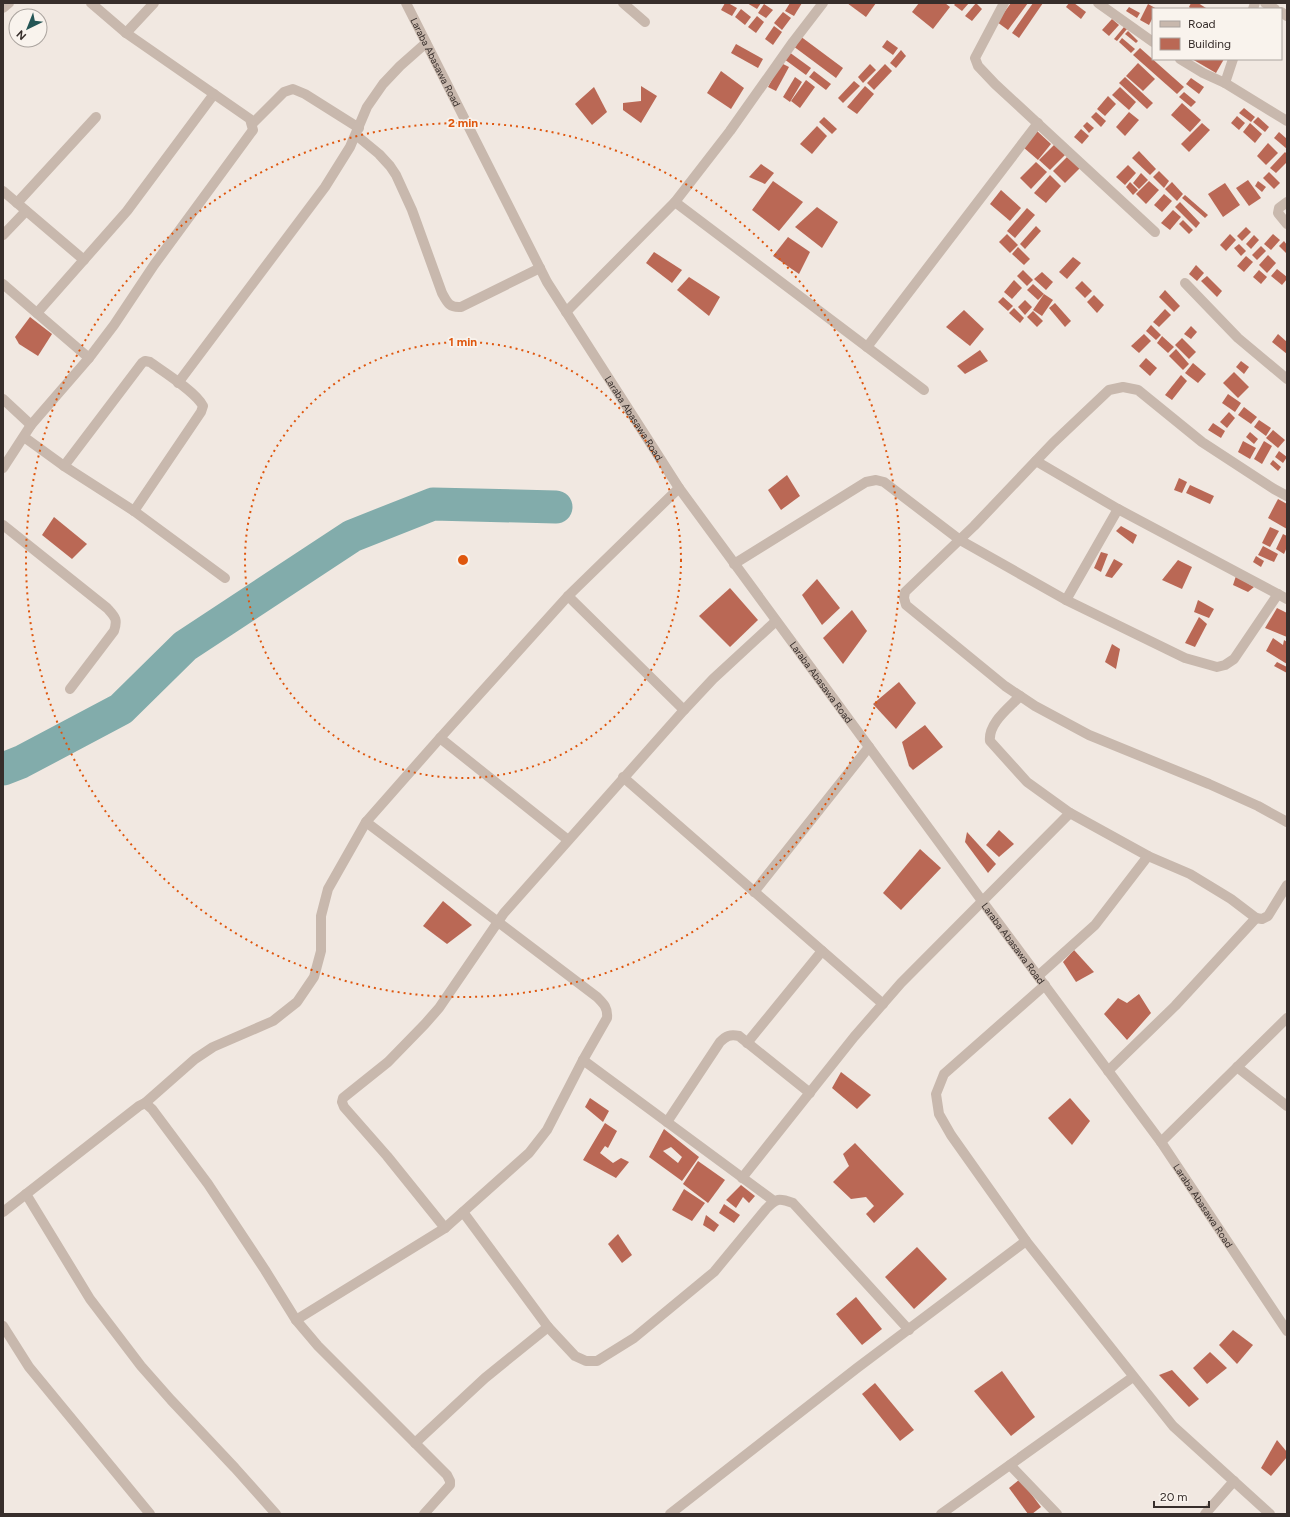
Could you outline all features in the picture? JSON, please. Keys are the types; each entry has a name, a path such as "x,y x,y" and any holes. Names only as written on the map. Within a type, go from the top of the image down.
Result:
{"street":[{"path":"3,8 9,3"},
{"path":"3,468 31,425 114,325 154,266 253,130 250,119 126,33 91,3"},
{"path":"126,33 154,3"},
{"name":"Laraba Abasawa Road","path":"406,3 547,282 679,488 1161,1142 1284,1317 1287,1331"},
{"path":"623,3 645,22"},
{"path":"566,312 676,202 730,132 793,42 823,3"},
{"path":"1004,3 975,58 978,66 990,79 1155,232"},
{"path":"1098,3 1152,41"},
{"path":"1264,3 1273,8"},
{"path":"178,383 324,187 358,132 367,107 383,84 400,66 426,43"},
{"path":"1182,60 1225,83 1287,121"},
{"path":"1225,83 1233,60"},
{"path":"252,124 284,92 293,89 305,94 358,132 390,166 396,175 412,210 442,293 448,304 454,307 461,307 540,268"},
{"path":"37,313 127,211 214,94"},
{"path":"17,203 96,117"},
{"path":"867,347 1038,123"},
{"path":"3,191 84,260"},
{"path":"676,202 924,390"},
{"path":"1287,202 1279,208 1278,213 1287,224"},
{"path":"3,235 26,211"},
{"path":"1185,283 1238,338 1287,379"},
{"path":"3,284 88,358"},
{"path":"64,466 142,363 145,361 150,362 178,383 203,406 201,412 134,511"},
{"path":"1287,496 1202,442 1138,390 1123,387 1109,390 1053,443 960,540 905,592 904,598 906,605 1006,686 1035,706 1089,735 1209,784 1258,806 1287,822"},
{"path":"3,399 31,425"},
{"path":"24,437 64,466 134,511 225,578"},
{"path":"1036,461 1118,509 1287,599"},
{"path":"734,564 866,482 876,480 884,482 960,540 1066,600 1184,658 1217,668 1234,659 1278,594"},
{"path":"3,1212 145,1103 195,1059 213,1047 273,1021 297,1002 314,977 321,951 321,916 328,889 366,822 568,596 679,488"},
{"path":"1066,600 1118,509"},
{"path":"3,525 106,608 115,617 117,624 114,631 70,689"},
{"path":"568,596 684,710"},
{"path":"445,1228 387,1156 344,1107 342,1102 348,1093 388,1062 425,1024 439,1008 504,913 684,710 713,679 776,621"},
{"path":"1020,696 992,726 989,733 990,740 1027,782 1070,813 1148,856 1190,874 1231,899 1256,918 1262,919 1268,916 1287,885"},
{"path":"440,738 568,840"},
{"path":"754,892 869,747"},
{"path":"623,777 883,1004"},
{"path":"742,1178 854,1037 901,983 1070,813"},
{"path":"296,1320 445,1228 529,1153 547,1130 583,1060 607,1018 608,1012 605,1005 597,997 366,822"},
{"path":"1038,976 1094,925 1148,856"},
{"path":"1108,1070 1175,1006 1256,918"},
{"path":"747,1043 822,951"},
{"path":"1045,985 944,1074 936,1094 939,1114 951,1135 1026,1241 1173,1426 1270,1514"},
{"path":"1161,1142 1287,1018"},
{"path":"667,1122 720,1042 726,1036 732,1034 739,1036 810,1093"},
{"path":"583,1060 774,1201"},
{"path":"1237,1067 1287,1106"},
{"path":"145,1103 152,1110 208,1184 296,1320 318,1346 447,1475 450,1485 424,1514"},
{"path":"26,1194 90,1299 141,1366 276,1514"},
{"path":"463,1212 548,1327 575,1356 586,1361 597,1361 634,1338 714,1272 774,1201 782,1199 794,1203 908,1330"},
{"path":"670,1514 1026,1241"},
{"path":"3,1326 29,1367 150,1514"},
{"path":"415,1443 485,1378 548,1327"},
{"path":"941,1514 1133,1377"},
{"path":"1010,1465 1056,1514"},
{"path":"1206,1514 1234,1481"}],"building":[{"path":"725,3 737,8 732,16 721,10"},
{"path":"747,3 761,3 757,9"},
{"path":"790,3 802,3 794,16 785,11"},
{"path":"847,3 876,3 866,17"},
{"path":"919,3 945,3 950,7 933,29 912,12"},
{"path":"956,3 969,3 962,11 954,5"},
{"path":"976,3 982,9 972,21 965,16"},
{"path":"1011,3 1028,3 1008,30 997,22"},
{"path":"1033,3 1043,3 1019,38 1012,33"},
{"path":"1069,3 1074,3 1086,12 1081,19 1066,7"},
{"path":"1191,3 1198,3 1206,8 1190,8"},
{"path":"764,4 773,10 766,18 758,13"},
{"path":"1148,4 1155,8 1152,8 1152,19 1149,25 1140,20"},
{"path":"1129,7 1140,13 1137,18 1126,11"},
{"path":"741,9 751,17 745,25 735,17"},
{"path":"783,12 791,18 782,30 774,23"},
{"path":"757,16 764,22 756,33 748,27"},
{"path":"1112,19 1119,25 1109,36 1102,30"},
{"path":"774,26 782,32 773,45 765,39"},
{"path":"1124,27 1127,29 1117,41 1114,39"},
{"path":"1128,31 1138,41 1136,43 1125,34"},
{"path":"800,36 843,68 836,78 793,46"},
{"path":"1122,38 1135,49 1131,53 1119,42"},
{"path":"887,40 898,48 893,55 882,47"},
{"path":"736,44 763,59 758,68 731,53"},
{"path":"1140,48 1184,87 1177,94 1133,55"},
{"path":"901,50 906,56 896,68 890,63"},
{"path":"789,52 811,68 806,75 784,59"},
{"path":"1194,60 1223,60 1216,73"},
{"path":"781,63 789,67 776,91 768,87"},
{"path":"1138,63 1155,79 1143,91 1126,76"},
{"path":"870,64 876,70 863,83 858,77"},
{"path":"885,64 892,71 874,90 867,83"},
{"path":"721,71 744,88 731,109 707,93"},
{"path":"814,71 831,84 826,90 809,77"},
{"path":"795,77 802,82 790,102 783,97"},
{"path":"1125,77 1153,103 1147,109 1119,83"},
{"path":"1191,78 1204,87 1199,94 1186,84"},
{"path":"806,80 815,87 800,108 791,101"},
{"path":"854,81 860,86 843,103 838,98"},
{"path":"641,86 657,96 641,123 623,110 623,103 641,101"},
{"path":"865,86 874,94 857,114 847,107"},
{"path":"594,87 607,112 592,125 575,104"},
{"path":"1120,87 1136,102 1129,110 1112,95"},
{"path":"1184,92 1196,102 1191,107 1179,97"},
{"path":"1108,96 1116,104 1105,116 1097,109"},
{"path":"1182,103 1201,120 1190,132 1171,115"},
{"path":"1244,108 1255,117 1251,122 1239,113"},
{"path":"1096,112 1106,121 1101,127 1091,117"},
{"path":"1129,112 1139,120 1125,136 1116,127"},
{"path":"1237,116 1245,123 1239,130 1231,123"},
{"path":"824,117 837,129 832,134 819,122"},
{"path":"1258,117 1269,127 1265,132 1253,122"},
{"path":"1087,122 1094,128 1089,133 1083,126"},
{"path":"1202,123 1210,130 1189,152 1181,144"},
{"path":"1250,123 1262,134 1255,143 1243,132"},
{"path":"817,126 827,136 812,154 800,144"},
{"path":"1081,129 1089,136 1082,144 1074,137"},
{"path":"1037,131 1051,144 1038,160 1023,147"},
{"path":"1279,132 1287,139 1287,149 1274,138"},
{"path":"1268,143 1278,153 1266,165 1257,156"},
{"path":"1055,144 1066,154 1050,170 1039,160"},
{"path":"1139,151 1156,169 1150,175 1132,158"},
{"path":"1285,152 1287,154 1287,162 1276,173 1270,168"},
{"path":"1067,157 1080,168 1065,183 1053,171"},
{"path":"1036,162 1047,172 1031,189 1020,178"},
{"path":"761,164 774,173 765,184 749,177"},
{"path":"1128,165 1136,173 1125,185 1116,177"},
{"path":"1159,171 1169,181 1164,188 1153,177"},
{"path":"1269,172 1280,183 1274,189 1263,178"},
{"path":"1141,173 1148,180 1139,189 1133,183"},
{"path":"1050,175 1061,186 1046,203 1034,193"},
{"path":"1248,180 1261,198 1249,206 1236,188"},
{"path":"773,181 803,202 779,231 752,210"},
{"path":"1149,181 1159,190 1146,204 1136,194"},
{"path":"1258,181 1266,187 1262,192 1255,186"},
{"path":"1130,182 1138,190 1133,195 1126,187"},
{"path":"1172,182 1183,194 1177,201 1165,189"},
{"path":"1225,183 1240,205 1223,217 1208,194"},
{"path":"1001,190 1021,208 1010,221 990,204"},
{"path":"1164,194 1172,201 1162,212 1154,205"},
{"path":"1185,195 1208,215 1205,218 1182,198"},
{"path":"1180,202 1200,223 1196,228 1175,207"},
{"path":"817,207 838,222 822,248 795,227"},
{"path":"1027,208 1035,215 1015,238 1007,231"},
{"path":"1173,210 1181,217 1170,230 1161,223"},
{"path":"1183,220 1193,230 1189,234 1179,224"},
{"path":"1036,226 1041,231 1025,249 1020,244"},
{"path":"1246,227 1251,232 1242,241 1237,236"},
{"path":"1007,234 1018,245 1010,253 999,242"},
{"path":"1230,234 1236,240 1226,251 1220,245"},
{"path":"1273,234 1280,240 1271,250 1264,244"},
{"path":"1254,235 1259,240 1251,249 1246,244"},
{"path":"788,237 810,252 799,274 773,256"},
{"path":"1284,241 1287,245 1287,254 1279,246"},
{"path":"1239,244 1246,251 1241,256 1234,248"},
{"path":"1261,246 1266,251 1257,260 1252,255"},
{"path":"1018,247 1030,259 1024,265 1012,254"},
{"path":"654,252 682,270 672,283 646,263"},
{"path":"1268,255 1276,263 1267,273 1259,265"},
{"path":"1246,256 1253,262 1244,272 1237,266"},
{"path":"1073,257 1081,263 1067,279 1059,272"},
{"path":"1196,265 1204,273 1197,281 1189,274"},
{"path":"1277,269 1287,277 1282,285 1271,276"},
{"path":"1023,270 1033,280 1027,286 1017,276"},
{"path":"1259,270 1267,277 1261,284 1253,277"},
{"path":"1042,272 1053,282 1046,290 1034,279"},
{"path":"1207,276 1222,291 1217,297 1201,281"},
{"path":"689,277 720,297 709,316 677,290"},
{"path":"1014,280 1022,288 1012,299 1004,292"},
{"path":"1082,281 1092,291 1085,298 1075,288"},
{"path":"1033,284 1044,294 1038,300 1027,290"},
{"path":"1165,290 1180,306 1174,312 1159,297"},
{"path":"1044,294 1053,300 1042,316 1033,310"},
{"path":"1094,295 1104,305 1097,313 1087,302"},
{"path":"1003,297 1013,306 1008,311 998,302"},
{"path":"1025,300 1032,307 1025,315 1018,307"},
{"path":"1055,303 1071,321 1065,327 1049,308"},
{"path":"1014,308 1024,318 1020,323 1009,313"},
{"path":"1165,309 1171,315 1159,327 1153,322"},
{"path":"964,310 984,329 970,346 946,327"},
{"path":"1033,311 1043,321 1037,327 1027,317"},
{"path":"30,317 52,334 38,356 19,344 15,337"},
{"path":"1151,325 1161,335 1156,340 1146,331"},
{"path":"1191,326 1197,332 1191,339 1184,334"},
{"path":"1144,334 1151,341 1139,353 1131,346"},
{"path":"1278,334 1287,342 1287,354 1272,342"},
{"path":"1162,336 1174,347 1168,353 1157,343"},
{"path":"1182,338 1196,352 1189,359 1175,345"},
{"path":"1176,349 1189,364 1183,370 1169,356"},
{"path":"980,350 988,361 965,374 957,366"},
{"path":"1146,358 1157,368 1150,376 1139,366"},
{"path":"1241,361 1249,367 1244,374 1236,367"},
{"path":"1193,363 1206,374 1198,383 1185,373"},
{"path":"1234,372 1249,387 1238,398 1223,383"},
{"path":"1181,375 1187,381 1172,400 1165,395"},
{"path":"1228,394 1241,403 1235,412 1222,403"},
{"path":"1244,407 1257,417 1251,424 1238,415"},
{"path":"1229,412 1235,418 1227,428 1220,422"},
{"path":"1259,420 1271,428 1266,436 1254,427"},
{"path":"1213,423 1225,431 1221,438 1208,430"},
{"path":"1273,430 1285,440 1278,448 1266,438"},
{"path":"1250,432 1258,439 1254,444 1246,437"},
{"path":"1243,441 1256,448 1250,459 1238,452"},
{"path":"1264,441 1272,446 1262,464 1254,459"},
{"path":"1279,451 1287,457 1283,463 1275,457"},
{"path":"1273,460 1281,467 1278,471 1270,464"},
{"path":"787,475 800,496 781,510 768,490"},
{"path":"1179,478 1187,482 1182,493 1174,490"},
{"path":"1190,485 1214,496 1210,504 1186,493"},
{"path":"1278,499 1287,504 1287,529 1268,518"},
{"path":"54,517 87,544 72,559 42,535"},
{"path":"1121,526 1137,535 1133,544 1116,531"},
{"path":"1270,527 1279,531 1270,547 1262,543"},
{"path":"1283,534 1287,536 1287,547 1284,554 1276,549"},
{"path":"1263,546 1278,554 1274,562 1258,555"},
{"path":"1101,552 1108,554 1101,572 1094,568"},
{"path":"1256,556 1264,561 1261,567 1253,562"},
{"path":"1114,559 1123,564 1112,578 1105,576"},
{"path":"1178,560 1192,567 1182,589 1162,580"},
{"path":"1236,576 1254,587 1248,592 1233,585"},
{"path":"817,579 840,608 822,625 802,595"},
{"path":"730,588 758,620 730,647 699,616"},
{"path":"1198,600 1214,609 1209,618 1194,612"},
{"path":"1277,608 1287,613 1287,637 1265,628"},
{"path":"852,610 867,631 843,664 823,638"},
{"path":"1199,617 1207,624 1195,647 1185,643"},
{"path":"1273,638 1283,645 1284,640 1287,642 1287,664 1266,651"},
{"path":"1112,644 1120,649 1116,669 1105,662"},
{"path":"1277,662 1287,667 1287,673 1274,666"},
{"path":"899,682 916,703 896,729 873,704"},
{"path":"925,725 943,747 913,770 909,766 902,742"},
{"path":"999,830 1014,844 999,857 986,845"},
{"path":"967,832 996,864 988,873 965,842"},
{"path":"920,849 941,868 901,910 883,893"},
{"path":"443,901 472,925 447,944 423,926"},
{"path":"1074,950 1094,972 1076,982 1063,962"},
{"path":"1139,994 1151,1013 1127,1040 1104,1014 1118,998 1127,1003"},
{"path":"841,1072 871,1095 857,1109 832,1088"},
{"path":"590,1098 609,1111 603,1122 585,1107"},
{"path":"1070,1098 1090,1121 1072,1145 1048,1118"},
{"path":"605,1123 617,1131 608,1148 605,1146 600,1153 613,1163 621,1158 629,1162 616,1178 583,1160"},
{"path":"664,1129 699,1157 682,1181 649,1157","holes":["671,1147 682,1157 678,1163 663,1151"]},
{"path":"855,1143 904,1194 874,1223 866,1214 874,1206 866,1197 851,1199 833,1182 849,1166 843,1154"},
{"path":"698,1161 725,1180 708,1203 683,1184"},
{"path":"741,1185 755,1196 749,1203 743,1197 736,1208 726,1200"},
{"path":"684,1189 705,1203 692,1221 672,1210"},
{"path":"724,1204 740,1215 734,1223 719,1213"},
{"path":"706,1215 719,1225 714,1232 703,1225"},
{"path":"618,1234 632,1255 622,1263 608,1244"},
{"path":"917,1247 947,1279 914,1309 885,1277"},
{"path":"856,1297 882,1329 862,1345 836,1314"},
{"path":"1233,1330 1253,1345 1237,1364 1219,1345"},
{"path":"1210,1352 1227,1368 1207,1384 1193,1368"},
{"path":"1172,1370 1199,1399 1189,1407 1159,1375"},
{"path":"1002,1371 1035,1417 1011,1436 974,1391"},
{"path":"875,1383 914,1430 900,1441 862,1394"},
{"path":"1277,1440 1287,1452 1287,1457 1271,1476 1261,1468"},
{"path":"1020,1479 1041,1507 1032,1514 1028,1514 1009,1488"}],"waterway":[{"path":"3,769 21,762 121,709 185,646 352,536 433,504 556,507"}]}
